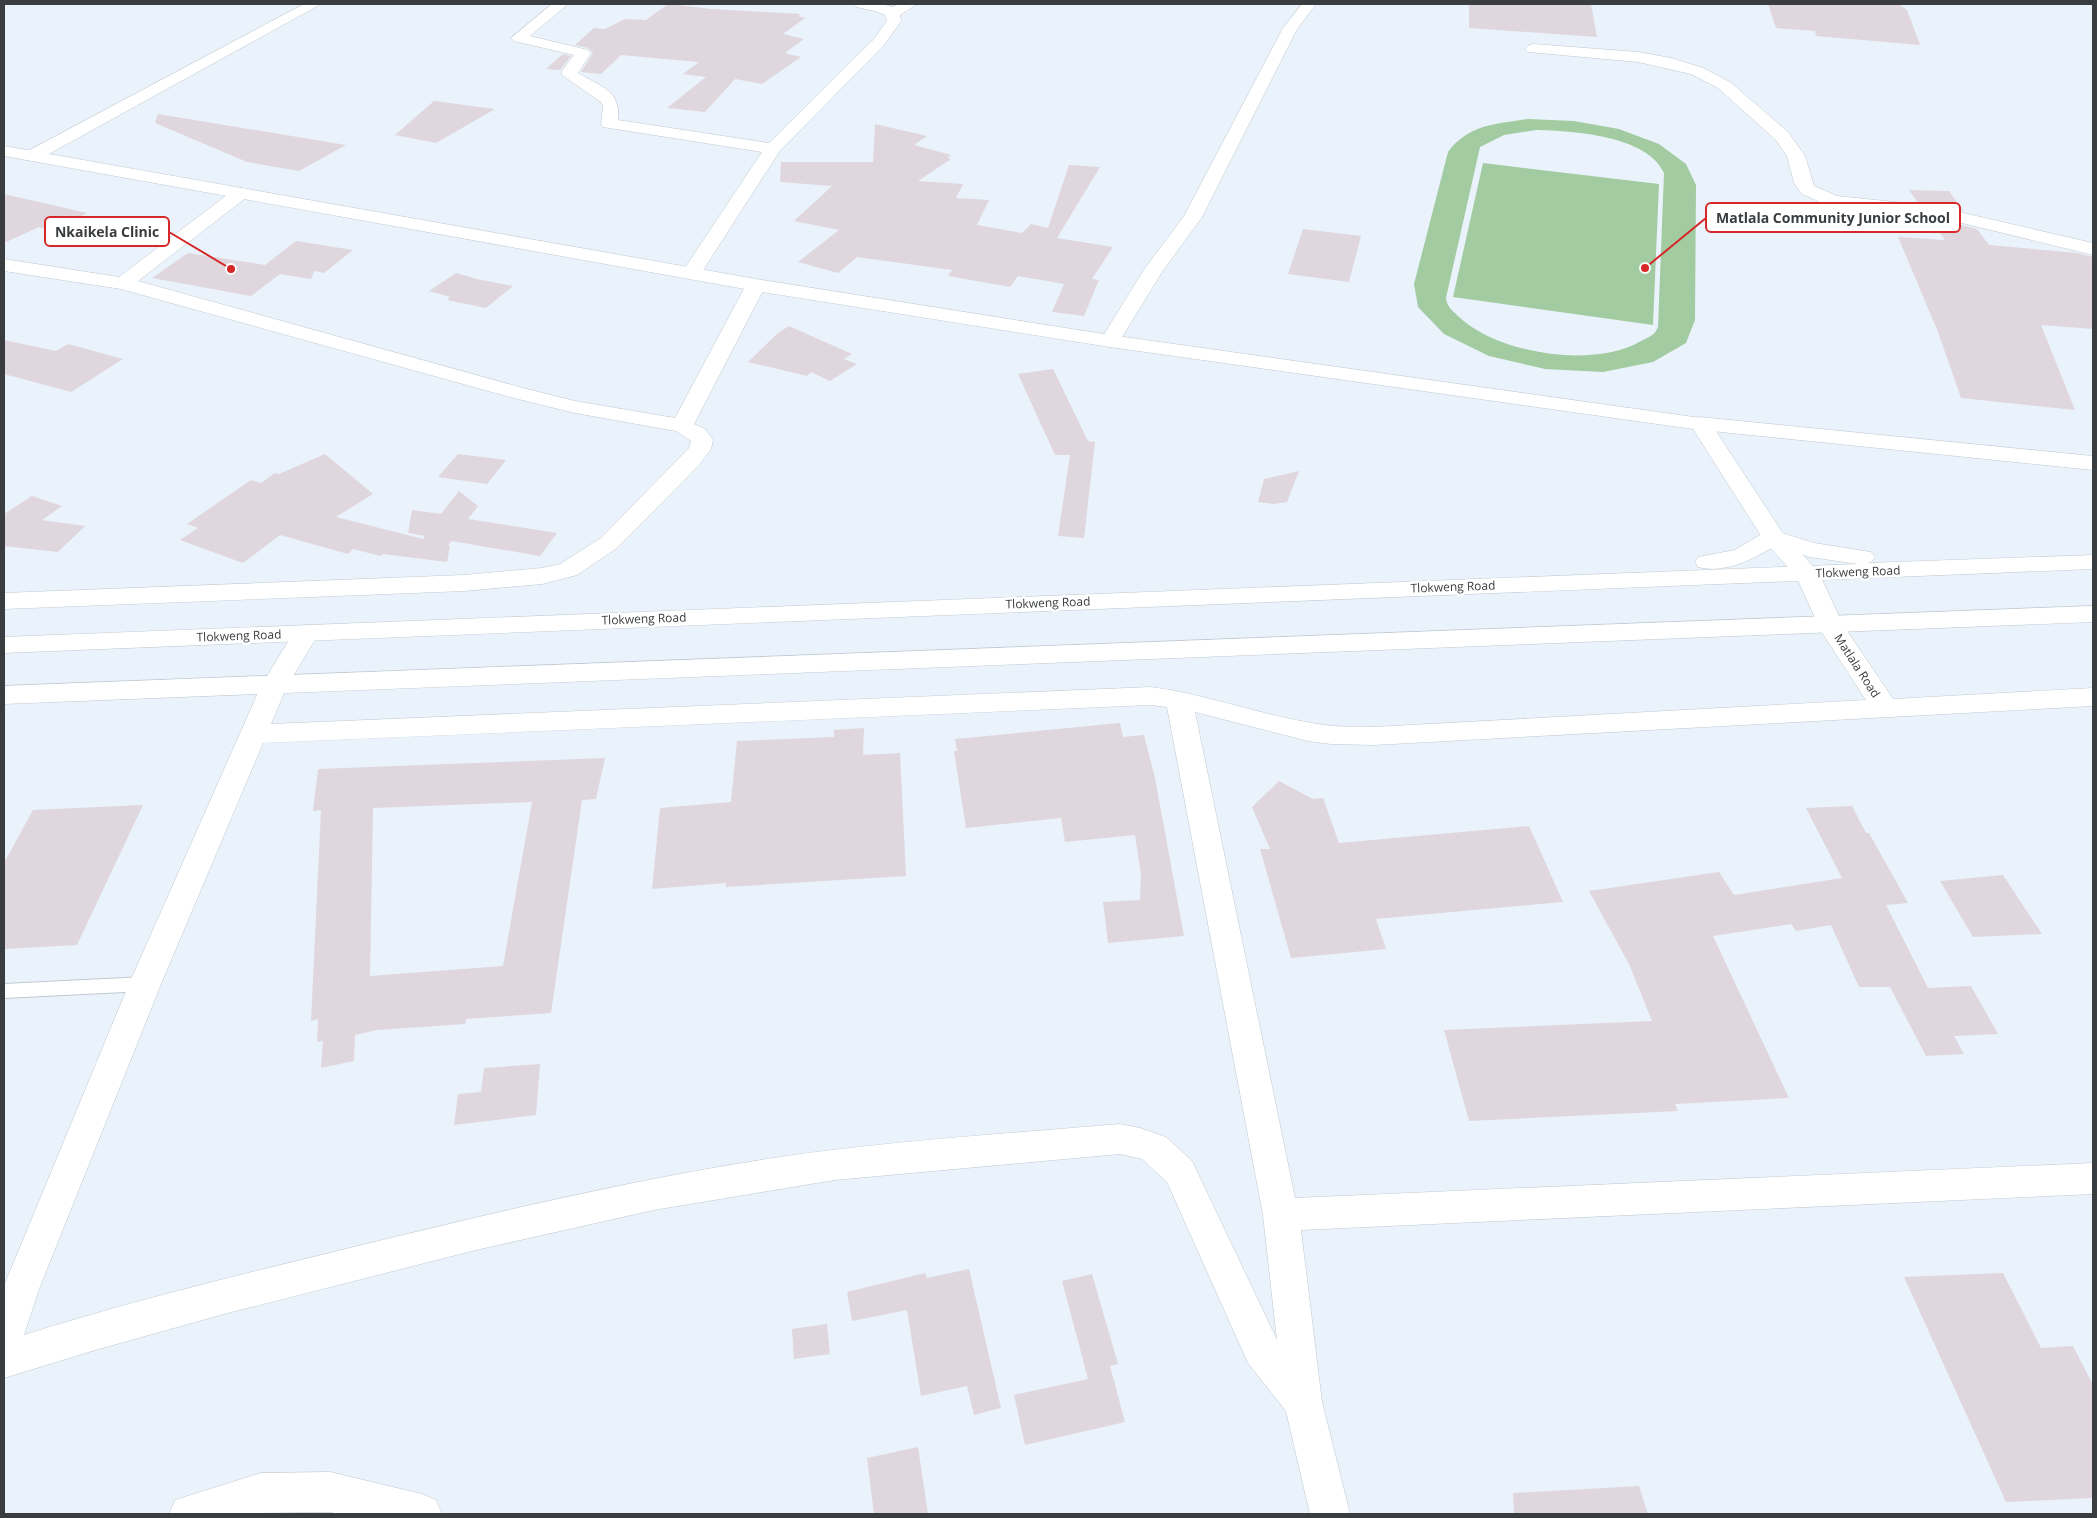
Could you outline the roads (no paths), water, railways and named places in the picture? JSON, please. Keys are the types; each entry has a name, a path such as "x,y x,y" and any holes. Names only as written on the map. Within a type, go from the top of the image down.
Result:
{"street":[{"path":"32,156 314,4"},
{"path":"561,4 518,38 583,53 570,71 570,75 608,99 611,106 609,124 773,149"},
{"path":"860,4 879,7 892,13"},
{"path":"892,13 910,4"},
{"path":"1110,341 1153,271 1193,217 1290,28 1309,4"},
{"path":"691,274 773,149 879,42 894,21 892,13"},
{"path":"1533,49 1638,57 1671,63 1704,75 1724,85 1782,136 1796,156 1803,183 1808,190 1833,201 1933,211 2093,249"},
{"path":"7,154 32,156 691,274 1110,341 1700,424 2093,463"},
{"path":"123,283 241,193"},
{"path":"4,265 123,283 516,393 575,407 682,426 697,434 702,440 700,449 692,459 609,543 568,570 542,576 464,583 4,601"},
{"path":"682,426 756,285"},
{"name":"Matlala Road","path":"1700,424 1773,537 1807,573 1830,625 1885,708"},
{"path":"1567,582 1727,560 1755,550 1773,537 1810,550 1846,556 1946,557 2034,564"},
{"name":"Tlokweng Road","path":"4,645 2093,562"},
{"path":"4,695 2093,614"},
{"path":"4,1339 21,1289 145,984 274,686 306,633"},
{"path":"254,734 702,716 1121,696 1179,698 1296,729 1332,735 1349,735 2093,697"},
{"path":"1179,698 1281,1215 1303,1402 1330,1514"},
{"path":"4,1360 54,1343 235,1294 474,1234 656,1194 834,1165 1120,1139 1148,1143 1164,1153 1180,1172 1261,1350 1303,1402"},
{"path":"1281,1215 2093,1178"},
{"path":"189,1514 261,1493 330,1492 422,1514"}],"lane":[{"path":"4,991 145,984"}],"place":[{"name":"Matlala Community Junior School","path":"1645,268"},
{"name":"Nkaikela Clinic","path":"231,269"}]}
